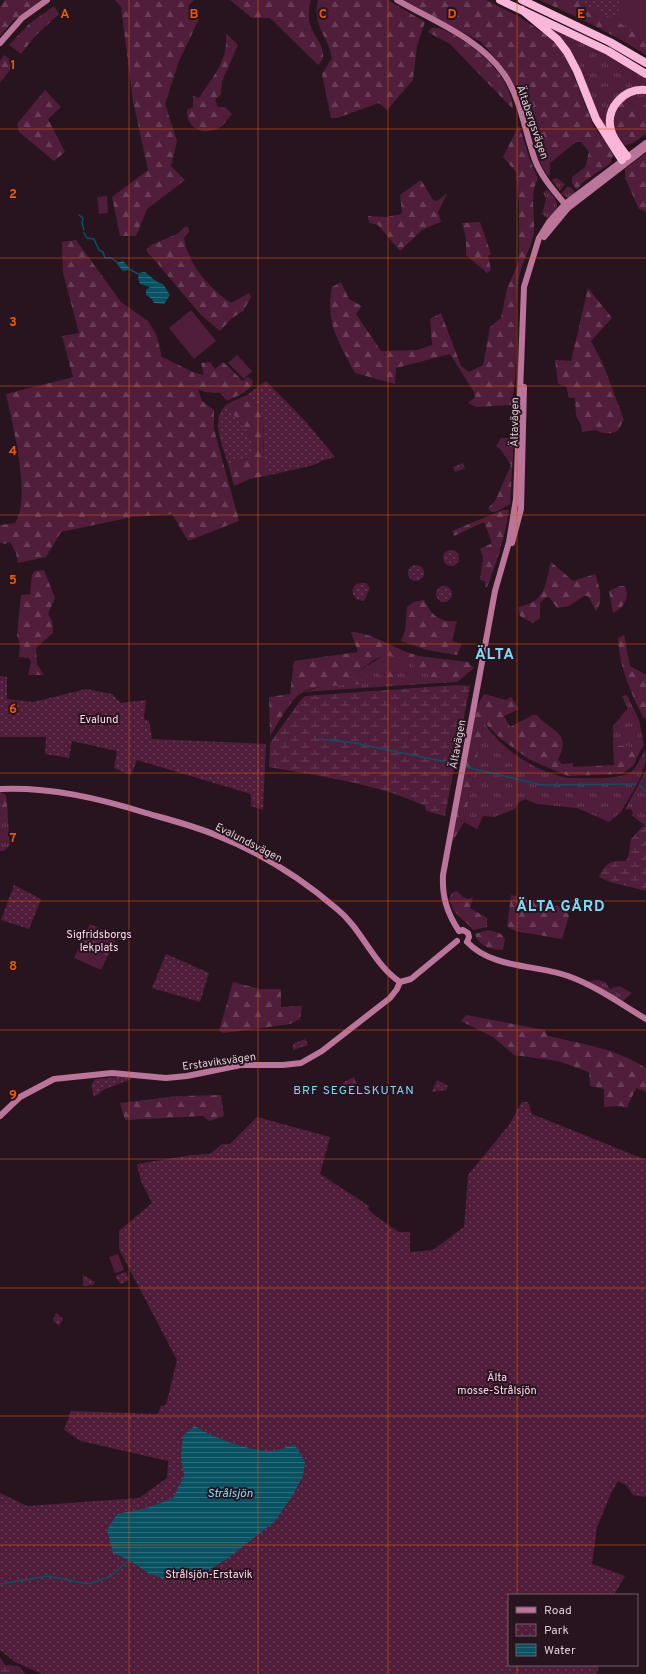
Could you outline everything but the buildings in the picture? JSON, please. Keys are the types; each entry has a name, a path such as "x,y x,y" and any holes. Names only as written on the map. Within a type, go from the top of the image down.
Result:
{"highway":[{"path":"500,0 608,51 646,74"},
{"path":"522,0 610,42 646,64"},
{"path":"522,10 552,35 567,52 578,71 599,126 626,160"},
{"path":"626,160 612,134 610,125 611,115 615,104 624,95 633,91 646,90"}],"street":[{"path":"0,43 22,18 47,0"},
{"name":"Ältabergsvägen","path":"397,0 466,39 478,47 498,67 513,91 536,162 566,206"},
{"name":"Ältavägen","path":"459,931 450,918 443,898 443,875 495,591 505,559 516,499 524,286 535,250 549,222 566,206 646,144"},
{"name":"Ältavägen","path":"626,160 646,148"},
{"name":"Evalundsvägen","path":"0,789 32,789 62,792 95,799 198,828 230,841 301,880 338,909 354,925 372,953 400,982"},
{"path":"459,931 465,931 468,933 469,937 467,942 461,944 457,941 456,936 459,931"},
{"name":"Erstaviksvägen","path":"0,1116 20,1097 54,1079 112,1073 166,1078 187,1076 241,1065 283,1065 301,1063 322,1051 390,998 400,982 411,978 457,941"},
{"path":"467,942 477,952 500,962 547,970 568,976 596,989 646,1019"}],"green space":[{"path":"5,0 41,0 13,21 0,36 0,7"},
{"path":"115,0 194,0 188,6 199,19 179,61 165,104 177,141 171,166 185,180 147,209 136,236 120,236 112,197 148,170 133,101 121,7"},
{"path":"230,0 311,0 309,22 323,51 322,61 318,65 270,18 252,18"},
{"path":"318,0 388,0 425,22 417,46 413,80 387,110 379,103 337,118 331,118 322,74 332,58 317,17"},
{"path":"403,0 486,0 520,17 550,38 563,53 570,67 594,127 615,154 612,157 611,163 582,183 577,190 572,183 572,177 585,167 589,152 581,142 576,142 550,163 550,174 548,176 541,165 516,88 504,68 481,42"},
{"path":"539,0 624,0 646,39 646,55 594,25"},
{"path":"573,0 646,0 646,39 606,15"},
{"path":"624,0 646,0 646,39 614,18"},
{"path":"54,6 59,14 36,35 21,54 9,45 29,24"},
{"path":"543,24 600,51 646,79 646,86 631,88 606,133 581,75"},
{"path":"432,28 440,29 462,40 492,65 506,86 511,97 513,109 450,44 428,32"},
{"path":"226,33 238,45 222,81 221,94 215,100 218,107 225,107 232,114 222,126 216,129 210,131 198,130 193,127 190,122 187,110 193,107 193,96 199,98 215,75 225,52"},
{"path":"4,55 15,63 0,83 0,61"},
{"path":"45,90 61,107 48,119 65,152 54,161 19,132 17,124"},
{"path":"646,93 646,102 643,107 639,108 624,100 633,94"},
{"path":"624,100 639,108 643,107 646,102 646,134 631,144 622,146 614,128 614,117 619,106"},
{"path":"519,125 530,160 538,179 535,185 533,199 533,236 518,282 516,359 514,390 511,405 476,407 468,403 475,397 474,392 450,354 396,368 395,384 355,373 339,342 330,312 332,287 341,282 349,299 362,306 356,314 381,351 417,350 432,345 430,319 441,313 461,366 469,372 483,365 490,327 501,318 507,289 519,261 519,203 516,172 503,157"},
{"path":"646,153 646,212 639,209 625,178 625,169"},
{"path":"556,178 565,184 560,191 552,180"},
{"path":"421,180 433,200 437,201 447,194 438,212 441,222 422,230 400,251 378,225 370,223 368,216 387,217 401,214 400,195"},
{"path":"567,187 570,187 576,193 568,198 561,194"},
{"path":"547,190 556,200 557,208 552,215 547,218 542,214 546,199 543,192"},
{"path":"107,196 108,213 99,214 97,197"},
{"path":"480,222 491,254 488,256 491,270 487,273 466,255 466,238 462,223"},
{"path":"186,226 189,228 189,232 184,238 190,258 201,275 215,291 231,303 249,293 251,297 243,311 232,318 220,331 201,315 146,250 151,245 177,234"},
{"path":"76,240 121,302 148,321 156,334 162,357 193,372 204,375 201,363 210,362 215,369 223,362 243,381 248,377 253,381 252,385 246,391 227,401 220,393 205,392 198,389 202,401 214,410 214,429 239,521 188,541 172,514 132,517 61,532 46,557 18,563 16,553 10,542 4,544 0,542 0,525 15,523 20,511 22,496 19,460 6,394 73,377 62,336 79,333 63,273 62,242"},
{"path":"588,288 612,318 591,341 603,364 624,420 619,429 612,433 605,433 596,430 582,432 581,425 576,416 575,398 569,398 566,386 558,384 555,360 571,361"},
{"path":"191,310 216,341 194,359 169,328"},
{"path":"237,355 252,371 244,379 228,363"},
{"path":"266,381 307,423 335,457 321,461 314,465 270,475 263,458 264,435 262,414 247,395"},
{"path":"247,395 262,414 264,435 263,458 270,475 250,479 234,486 228,464 252,457 252,441 246,429 237,420 227,404"},
{"path":"227,404 237,420 246,429 252,441 252,457 228,464 218,425 222,410"},
{"path":"501,438 514,438 510,504 496,512 491,512 488,508 495,501 511,465 501,450 496,446"},
{"path":"463,463 465,468 455,472 453,467"},
{"path":"503,510 509,510 505,530 494,568 487,587 485,587 485,581 480,580 483,557 480,549 492,543 484,522 454,536 452,531"},
{"path":"451,550 457,552 459,558 457,564 451,566 445,564 443,558 445,552"},
{"path":"551,562 573,581 595,574 600,597 600,602 596,611 588,596 584,596 569,606 557,608 549,597 545,598 540,603 540,618 533,623 520,616 518,607 534,601 543,592"},
{"path":"416,565 423,570 424,573 419,580 416,581 409,576 408,573 413,566"},
{"path":"44,570 55,598 48,614 52,621 53,633 36,648 37,664 44,675 28,675 31,662 29,658 19,657 20,645 17,635 21,595 30,594 32,575 35,571"},
{"path":"366,583 370,588 364,601 356,598 353,595 352,590 356,584"},
{"path":"444,586 450,588 452,594 450,600 444,602 438,600 436,594 438,588"},
{"path":"620,586 625,586 627,595 626,599 623,605 613,613 609,591"},
{"path":"424,600 433,614 437,617 446,621 457,621 452,641 462,644 457,655 427,650 401,641 405,631 407,607 414,602"},
{"path":"351,632 368,635 416,655 404,663 390,656 384,656 374,660 356,673 366,679 363,684 321,687 306,690 292,701 270,736 269,697 290,694 294,661 358,652"},
{"path":"624,635 630,666 646,675 646,719 643,717 634,698 620,658 618,638"},
{"path":"391,655 404,663 416,655 418,656 413,664 429,670 429,675 423,684 302,692 362,676 356,673 383,656"},
{"path":"418,656 468,662 474,668 457,682 423,684 429,675 429,670 426,669 421,673 416,673 413,664"},
{"path":"390,662 393,663 396,679 389,684 381,679 379,674 383,666"},
{"name":"Evalund","path":"0,676 7,677 7,699 33,702 86,689 112,694 121,703 146,700 144,719 149,721 152,739 266,744 263,810 251,806 251,794 137,760 131,775 114,768 117,751 72,741 69,758 45,754 46,737 0,737"},
{"path":"457,685 470,686 445,816 426,811 425,806 406,798 368,786 269,767 270,743 305,696"},
{"path":"484,694 506,700 511,697 519,709 504,716 510,727 533,715 537,715 558,733 563,743 558,760 562,764 573,763 573,767 614,765 613,745 628,746 637,757 634,765 622,774 568,776 530,760 501,739 484,722 464,822 451,844 450,841 477,706"},
{"path":"627,695 639,720 644,745 637,757 628,746 613,745 613,725 628,709 622,696"},
{"path":"484,722 499,741 520,758 544,771 568,778 611,778 627,774 636,766 645,749 646,761 639,781 621,812 609,822 577,808 537,804 525,799 518,803 515,809 494,817 483,816 477,829 464,822"},
{"path":"646,770 646,826 631,815 633,813 631,809 625,810"},
{"path":"0,792 6,795 10,845 4,851 0,851"},
{"path":"0,792 6,795 8,815 0,811"},
{"path":"0,814 5,841 0,842"},
{"path":"643,826 646,827 646,891 610,882 599,877 609,863 615,861 625,861 628,858 631,839"},
{"path":"14,885 41,899 29,929 1,920"},
{"path":"457,891 463,897 453,909 449,899 452,893"},
{"path":"511,895 564,908 569,916 562,939 515,931 507,926"},
{"path":"463,897 468,899 473,897 470,908 487,918 487,927 473,930 455,912 453,909"},
{"name":"Sigfridsborgs lekplats","path":"90,924 117,937 107,958 80,945"},
{"path":"488,930 501,934 505,939 503,950 489,948 479,942 475,934"},
{"path":"80,945 107,958 101,970 74,958"},
{"path":"166,954 209,973 200,1002 152,988"},
{"path":"599,980 606,983 610,989 619,986 632,993 623,1001 587,981"},
{"path":"233,982 260,989 281,989 281,1007 302,1006 300,1019 290,1024 224,1033 219,1031"},
{"path":"466,1015 545,1030 547,1036 610,1051 635,1061 646,1068 646,1092 636,1088 627,1108 621,1106 604,1107 604,1089 590,1086 589,1072 558,1061 514,1055 493,1037 461,1021"},
{"path":"305,1039 308,1045 293,1050 293,1044"},
{"path":"122,1077 132,1079 105,1089 94,1097 91,1085 95,1079"},
{"path":"354,1077 357,1084 351,1087 342,1083"},
{"path":"437,1080 448,1086 446,1090 432,1092"},
{"path":"221,1095 224,1116 209,1121 203,1116 125,1120 120,1103 178,1096"},
{"name":"Älta mosse-Strålsjön","path":"522,1102 528,1102 532,1114 646,1160 646,1497 633,1495 627,1486 618,1481 612,1491 597,1527 592,1564 625,1576 615,1594 508,1594 508,1666 599,1666 597,1674 42,1674 15,1662 0,1650 0,1493 27,1506 139,1498 167,1478 168,1461 81,1441 64,1430 71,1411 158,1414 161,1406 166,1405 177,1360 119,1249 119,1231 152,1203 141,1181 137,1164 192,1155 210,1154 222,1144 230,1144 257,1117 330,1137 320,1174 369,1206 368,1209 374,1215 399,1232 410,1232 410,1252 433,1250 464,1227 468,1175 509,1125"},
{"path":"118,1254 124,1270 115,1273 109,1257"},
{"path":"126,1272 129,1280 121,1284 115,1276"},
{"path":"83,1275 95,1282 93,1285 83,1286"},
{"path":"56,1313 63,1319 59,1326 53,1321"},
{"path":"0,1657 5,1665 19,1666 25,1674 0,1674"}],"water":[{"path":"123,261 129,267 128,270 123,271 116,263"},
{"path":"145,272 157,282 163,284 170,295 164,304 154,303 152,299 146,295 146,290 150,287 140,284 138,278 139,273"},
{"name":"Strålsjön","path":"195,1426 221,1439 263,1451 274,1451 295,1445 305,1462 303,1476 291,1498 274,1522 227,1559 210,1569 165,1579 148,1573 129,1560 113,1553 107,1530 117,1514 147,1508 173,1498 184,1476 181,1457 183,1435"}],"waterway":[{"path":"79,215 83,218 82,223 84,230"},
{"path":"84,233 87,238 94,239 99,250 103,252 105,258 111,258 117,262"},
{"path":"129,269 138,274"},
{"path":"319,739 354,743 456,764"},
{"path":"466,767 541,785 636,784"},
{"path":"640,786 646,791"},
{"path":"0,1584 48,1576 89,1584 111,1576 129,1560"}],"district":[{"name":"ÄLTA","path":"495,654"},
{"name":"ÄLTA GÅRD","path":"561,906"},
{"name":"BRF SEGELSKUTAN","path":"354,1090"}],"park label":[{"name":"Strålsjön-Erstavik","path":"209,1574"}]}
